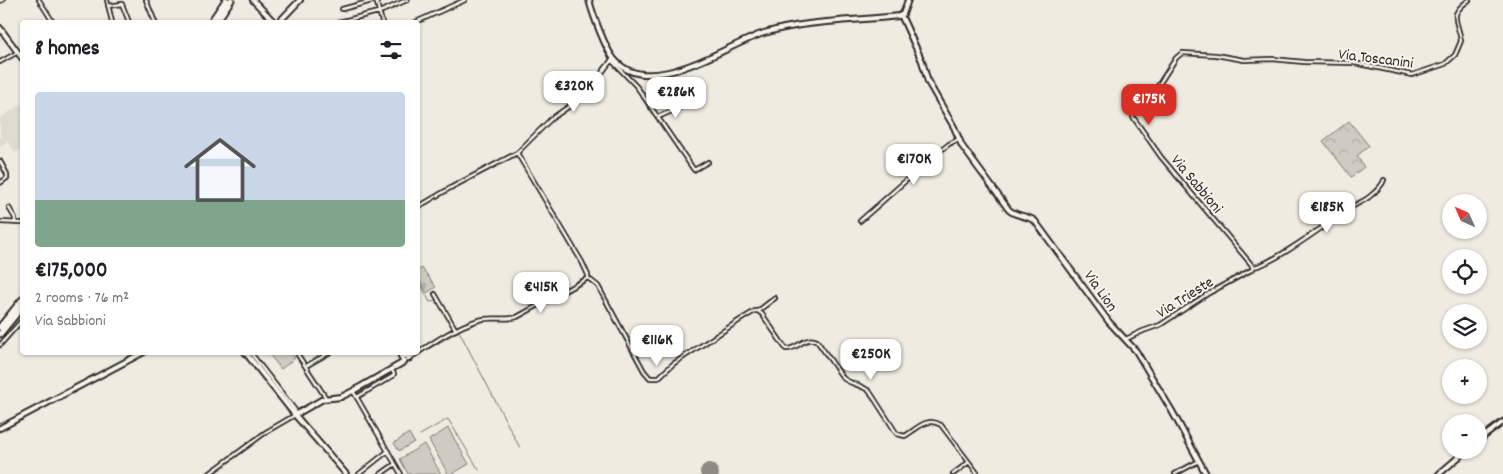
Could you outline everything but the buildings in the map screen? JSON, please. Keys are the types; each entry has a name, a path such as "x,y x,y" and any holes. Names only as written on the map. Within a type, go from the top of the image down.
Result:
{"highway":[{"path":"212,20 226,0"},
{"path":"217,20 231,0"},
{"path":"0,327 20,302"},
{"path":"0,334 20,309"}],"street":[{"path":"39,0 52,20"},
{"path":"107,0 112,20"},
{"path":"146,0 154,20"},
{"path":"253,0 270,20"},
{"path":"283,20 300,0"},
{"path":"342,9 376,0 382,20"},
{"path":"346,20 380,11 407,0"},
{"path":"420,20 465,0"},
{"path":"589,0 612,59 637,87 694,170 708,162"},
{"path":"618,66 637,74 654,74 698,63 753,37 782,29 901,15 908,0"},
{"name":"Via Toscanini","path":"1286,60 1354,63 1410,75 1417,74 1444,64 1458,51 1461,41 1454,19 1455,14 1469,0"},
{"path":"108,6 122,4 128,20"},
{"name":"Via Lion","path":"901,15 922,61 928,82 967,154 1009,210 1035,221 1114,327 1126,339 1152,376 1206,474"},
{"path":"0,28 20,55"},
{"path":"0,62 18,52"},
{"name":"Via Sabbioni","path":"1253,268 1161,157 1132,114 1147,103 1176,58 1182,53 1216,55 1244,60 1286,60"},
{"path":"420,206 517,153 551,118 581,98 612,59"},
{"path":"658,117 688,104"},
{"path":"860,222 935,155 959,139"},
{"path":"517,153 582,262 588,278 598,286 648,376 654,379 658,378 673,364 740,320 758,311 775,298"},
{"path":"0,161 7,174 7,178 0,183"},
{"name":"Via Trieste","path":"1126,339 1143,330 1160,325 1209,293 1253,268 1277,257 1352,206 1368,198 1383,184 1384,180"},
{"path":"9,208 15,218 15,223"},
{"path":"0,222 20,223"},
{"path":"420,352 456,330 482,319 517,317 588,278"},
{"path":"435,294 456,330"},
{"path":"758,311 786,349 791,349 807,340 813,339 817,341 847,382 866,388 870,392 897,434 905,436 924,423 937,422 944,428 978,474"},
{"path":"0,345 20,322"},
{"path":"0,428 138,355"},
{"path":"247,355 295,416 346,474"},
{"path":"252,355 295,410 295,416"},
{"path":"298,355 326,398"},
{"path":"306,366 325,355"},
{"path":"399,355 399,365"},
{"path":"400,355 404,362"},
{"path":"404,355 410,358"},
{"path":"209,474 271,428 326,398 341,397 373,381 415,355"},
{"path":"357,398 393,376 392,370"},
{"path":"373,381 376,386"},
{"path":"353,391 401,474"},
{"path":"1487,434 1503,422"},
{"path":"359,474 388,451"},
{"path":"1439,474 1456,459"},
{"path":"1175,474 1198,461"},
{"path":"953,474 969,462"},
{"path":"381,474 395,464"}],"shaded area":[{"path":"20,105 20,150 15,153 8,142 0,147 0,118"}],"green space":[{"path":"1349,121 1369,146 1357,156 1364,167 1351,177 1323,141"},
{"path":"422,268 436,287 427,293 420,281 420,270"},
{"path":"270,355 292,355 295,358 281,369"},
{"path":"448,428 469,464 452,474 448,474 429,440"},
{"path":"409,433 414,442 399,451 394,443"},
{"path":"424,444 441,474 408,474 400,459"}],"waterway":[{"path":"420,284 430,302 437,300 446,316"},
{"path":"420,350 452,328 452,326"},
{"path":"427,350 459,331 520,448"},
{"path":"1487,429 1503,418"},
{"path":"420,435 448,419 479,470"},
{"path":"1434,474 1453,459"}]}
